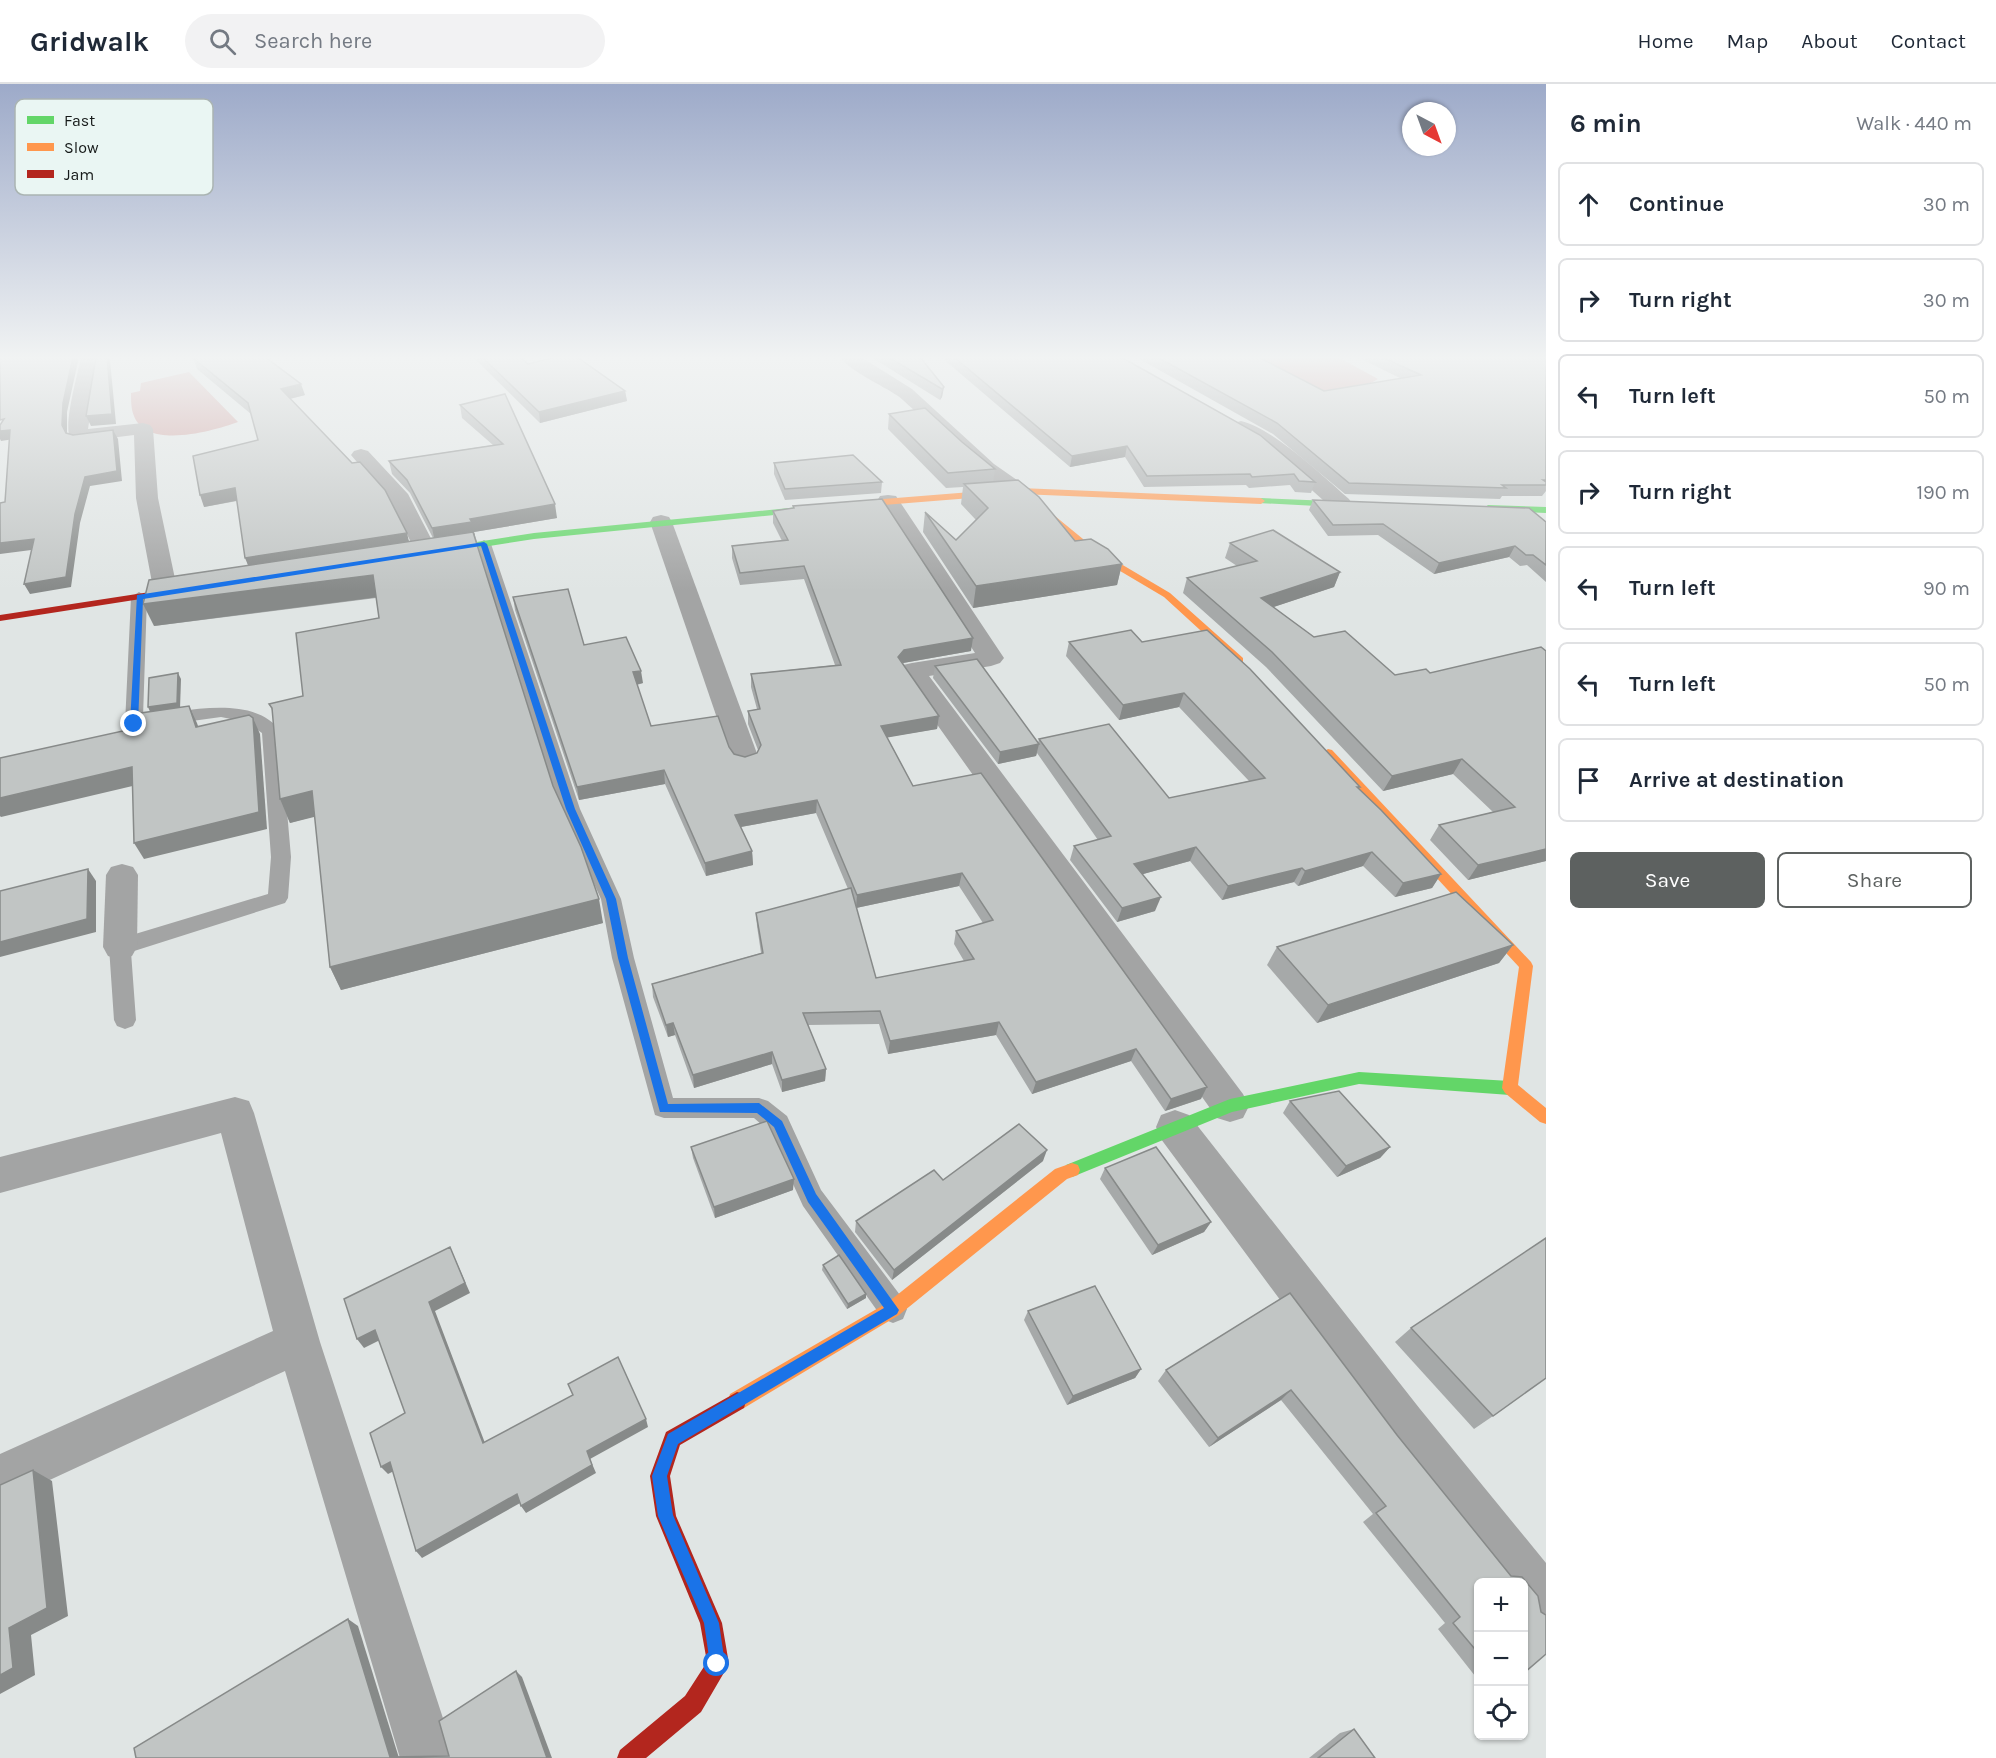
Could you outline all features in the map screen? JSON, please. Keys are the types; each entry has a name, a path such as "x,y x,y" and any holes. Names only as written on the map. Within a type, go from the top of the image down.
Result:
{"street":[{"path":"142,435 147,498 166,593"},
{"path":"951,435 987,468 1020,491 1091,550 1167,595 1246,667"},
{"path":"1257,435 1322,486 1341,504"},
{"path":"362,455 400,499 422,553 661,522 1020,491 1364,505"},
{"path":"888,501 991,658 912,671 1230,1106"},
{"path":"1478,508 1546,510"},
{"path":"661,522 745,759"},
{"path":"0,618 200,588"},
{"path":"1319,743 1526,966 1509,1088"},
{"path":"120,947 122,875"},
{"path":"628,1758 693,1704 717,1664 711,1623 666,1516 660,1476 673,1439 893,1310 1061,1174 1230,1106 1359,1078 1509,1088 1546,1118"},
{"path":"0,1175 235,1113 298,1342 428,1758"},
{"path":"1175,1127 1403,1426 1546,1604"},
{"path":"0,1479 298,1342"}],"lane":[{"path":"484,544 570,809 611,899 623,958 664,1108 759,1108 778,1124 812,1198 893,1310"},
{"path":"125,1020 120,947 278,898 281,857 271,731 251,717 222,712 134,724 139,597"}],"building":[{"path":"10,435 113,435 117,471 85,477 75,514 66,577 24,584 34,539 0,543 0,503 5,502"},
{"path":"257,435 325,435 352,463 360,462 385,490 407,533 245,558 235,488 200,495 193,456 258,440"},
{"path":"493,435 524,435 555,504 432,528 407,480 389,461 503,444"},
{"path":"910,435 955,435 995,469 948,473"},
{"path":"1047,435 1260,435 1315,482 1299,481 1294,474 1252,477 1250,474 1147,476 1127,446 1072,456"},
{"path":"1292,435 1546,435 1546,480 1543,480 1546,485 1502,485 1506,488 1349,483"},
{"path":"853,455 882,482 785,489 774,463"},
{"path":"1018,480 1039,497 1075,541 1091,539 1108,549 1122,564 976,586 925,512 956,540 988,508 964,484"},
{"path":"882,499 973,638 904,650 898,657 939,716 881,726 913,786 981,773 1207,1087 1171,1099 1136,1049 1036,1082 999,1022 890,1041 880,1011 803,1013 826,1069 782,1080 772,1052 693,1075 673,1023 666,1025 652,984 763,953 756,913 851,888 876,978 974,959 956,931 993,920 962,873 857,895 817,800 735,815 752,851 705,863 664,770 577,787 513,597 568,589 584,645 626,637 641,671 633,672 651,726 718,716 729,747 734,754 745,757 757,753 761,745 748,711 760,709 751,674 841,665 804,566 740,573 732,546 788,540 773,511 794,508 793,506"},
{"path":"1313,500 1529,508 1546,522 1546,565 1533,555 1526,555 1515,546 1439,563 1383,524 1333,525"},
{"path":"1273,530 1340,572 1261,598 1314,637 1345,631 1395,675 1426,669 1430,673 1541,647 1546,651 1546,849 1478,865 1439,825 1515,807 1462,759 1392,776 1272,652 1187,578 1257,561 1230,543"},
{"path":"473,532 553,786 581,847 599,899 330,967 312,791 280,799 272,708 269,704 303,696 296,633 379,618 373,575 143,604 149,580"},
{"path":"1131,630 1142,642 1207,630 1250,669 1360,787 1357,787 1441,874 1403,883 1372,852 1305,871 1302,868 1228,886 1196,847 1134,864 1161,897 1122,908 1074,846 1111,836 1039,739 1109,724 1169,798 1265,778 1184,693 1123,705 1069,642"},
{"path":"977,659 1039,744 1000,752 935,666"},
{"path":"178,673 177,703 148,707 149,678"},
{"path":"189,706 196,727 249,715 253,718 259,812 134,843 132,767 0,798 0,758 132,729 129,718 141,715 141,713"},
{"path":"88,869 87,919 0,942 0,891"},
{"path":"1456,892 1513,945 1328,1005 1277,947"},
{"path":"1339,1091 1390,1147 1346,1166 1290,1101"},
{"path":"767,1121 794,1179 714,1207 691,1147"},
{"path":"1019,1124 1047,1150 894,1270 856,1221 934,1170 943,1180"},
{"path":"1156,1147 1211,1222 1158,1245 1105,1168"},
{"path":"1546,1238 1546,1378 1493,1416 1411,1328"},
{"path":"450,1247 465,1283 429,1302 483,1443 573,1395 568,1384 618,1357 646,1419 587,1451 592,1465 521,1506 517,1494 416,1551 390,1462 381,1467 370,1433 405,1413 375,1330 357,1339 344,1299"},
{"path":"839,1255 866,1294 848,1304 823,1265"},
{"path":"1095,1286 1141,1369 1073,1396 1028,1311"},
{"path":"1290,1293 1397,1435 1511,1576 1523,1578 1474,1578 1474,1648 1453,1623 1460,1617 1376,1513 1386,1506 1291,1390 1218,1438 1166,1370"},
{"path":"33,1470 47,1608 9,1628 13,1668 0,1675 0,1485"},
{"path":"1528,1584 1538,1596 1541,1612 1546,1615 1546,1654 1528,1670"},
{"path":"348,1619 390,1757 449,1756 439,1721 516,1671 547,1758 136,1758 134,1748"},
{"path":"1354,1729 1375,1758 1318,1758"}],"traffic: fast":[{"path":"1261,501 1355,505"},
{"path":"432,552 534,536 871,503"},
{"path":"1488,508 1546,510"},
{"path":"1072,1170 1230,1106 1359,1078 1510,1088"}],"traffic: slow":[{"path":"871,503 1020,491 1261,501"},
{"path":"1030,500 1091,550 1167,595 1239,660"},
{"path":"1328,753 1526,966 1510,1088 1546,1117"},
{"path":"737,1401 893,1309 1061,1174 1072,1170"}],"traffic: jam":[{"path":"0,618 189,589"},
{"path":"628,1758 693,1704 718,1664 711,1623 666,1516 660,1476 673,1439 737,1401"}],"route":[{"path":"134,724 139,597 484,544 570,809 611,899 623,958 664,1108 759,1108 778,1124 812,1198 893,1310 673,1439 660,1476 666,1516 711,1623 717,1664"}]}
